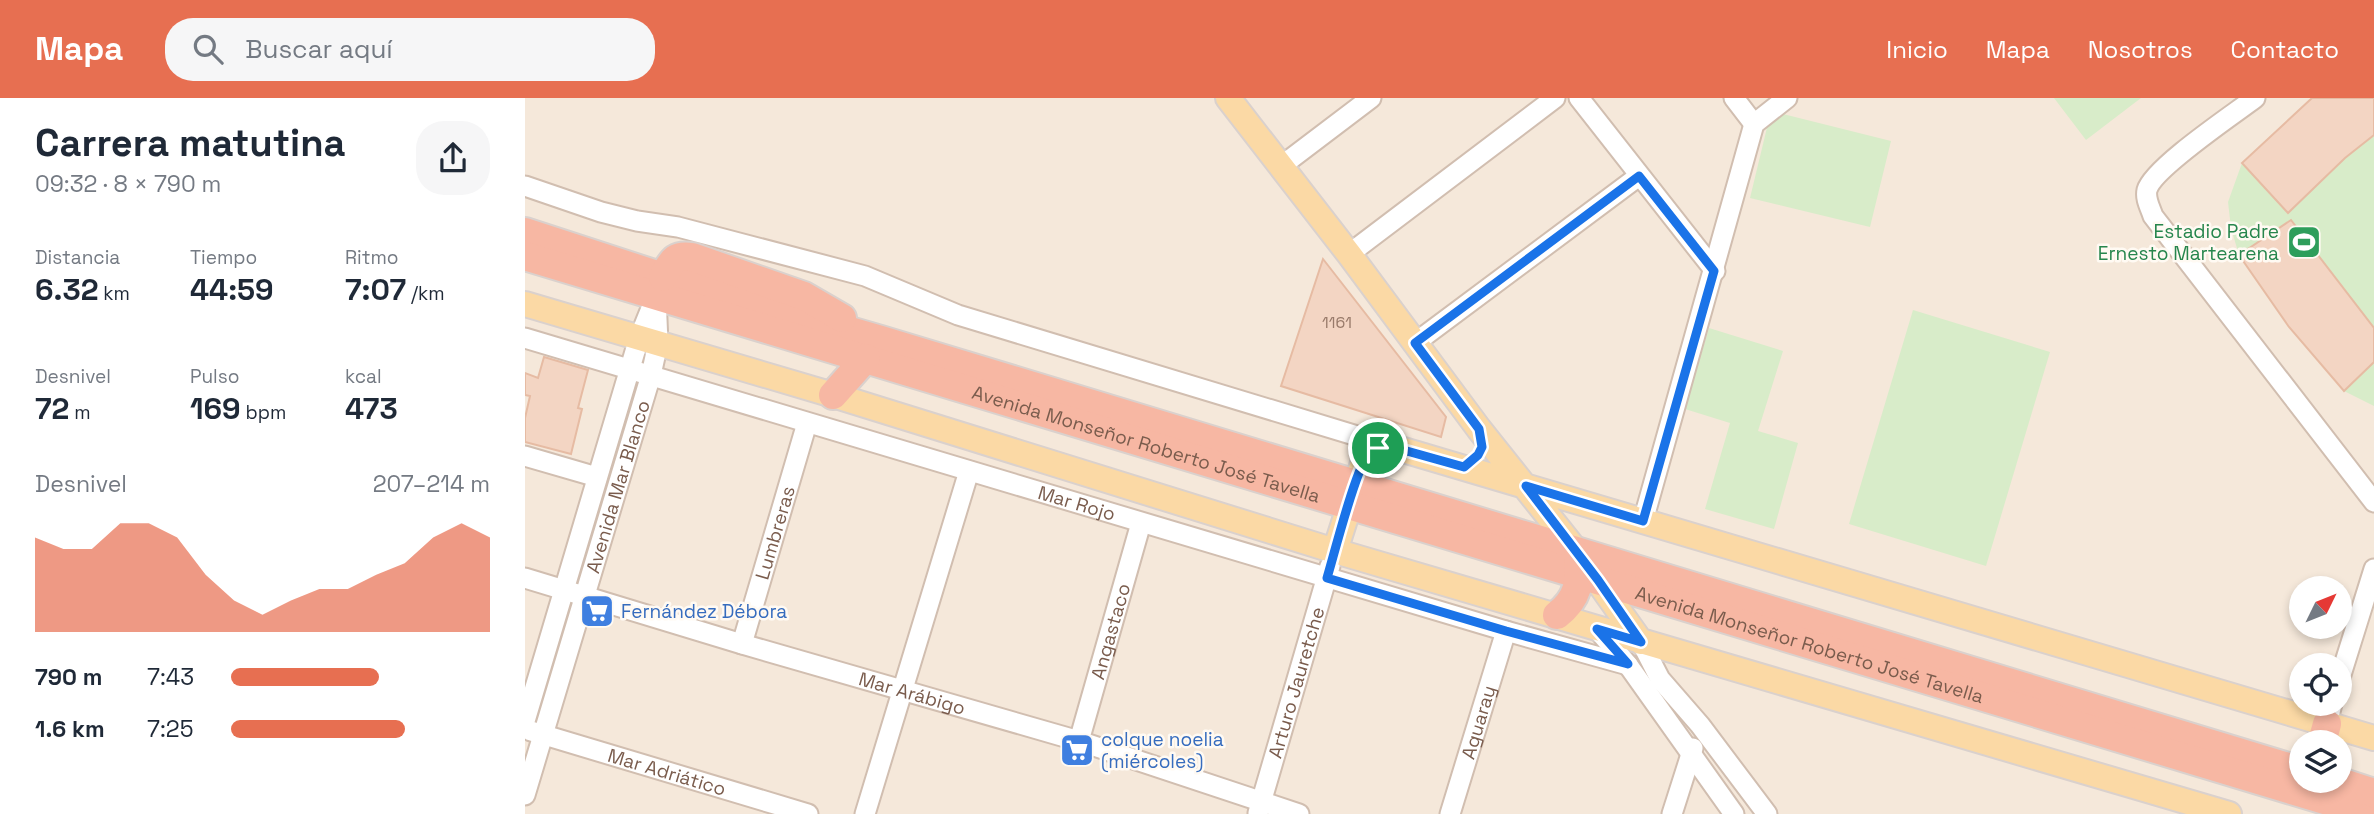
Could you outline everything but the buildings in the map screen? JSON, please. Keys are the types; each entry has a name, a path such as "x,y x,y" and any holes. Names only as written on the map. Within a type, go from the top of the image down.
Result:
{"highway":[{"name":"Avenida Monseñor Roberto José Tavella","path":"525,232 659,286"},
{"name":"Avenida Monseñor Roberto José Tavella","path":"525,256 659,286 874,349 1353,494 2371,814"},
{"path":"659,286 675,258 682,256 692,257 804,296 874,349 833,395"},
{"name":"Avenida Monseñor Roberto José Tavella","path":"1585,569 2289,768"},
{"path":"1557,615 1574,599 1585,569"},
{"path":"2352,786 2374,793"}],"main road":[{"path":"1228,98 1349,254 1479,429 1526,486 1641,642"},
{"path":"525,303 833,395 1335,551 2229,814"},
{"path":"1464,467 1478,455 1482,447 1479,429"},
{"path":"1335,551 1363,463 1370,453 1389,446 2374,738"}],"street":[{"path":"1280,167 1371,98"},
{"path":"1349,254 1555,98"},
{"path":"1579,98 1714,271"},
{"path":"1734,98 1754,124"},
{"path":"1643,521 1754,124 1787,98"},
{"path":"2255,98 2159,172 2147,190 2147,201 2153,216 2374,502"},
{"path":"1415,343 1639,176"},
{"path":"525,186 601,212 636,221 678,227 865,276 958,315 1354,435 1378,448"},
{"name":"Avenida Mar Blanco","path":"525,794 534,732 585,597 651,375 649,340 659,286"},
{"name":"Mar Rojo","path":"525,338 1506,631 1628,664"},
{"name":"Avenida Mar Blanco","path":"525,721 631,369 649,340"},
{"name":"Lumbreras","path":"742,644 807,423"},
{"path":"525,456 597,477"},
{"path":"865,814 969,471"},
{"name":"Angastaco","path":"1079,741 1141,523"},
{"name":"Arturo Jauretche","path":"1259,808 1335,551"},
{"path":"2348,653 2374,569"},
{"name":"Mar Arábigo","path":"525,578 1079,741 1259,808 1299,814"},
{"path":"1597,629 1628,664 1734,814"},
{"name":"Aguaray","path":"1451,814 1506,631"},
{"path":"1641,642 1660,679 1700,726 1767,814"},
{"path":"1672,814 1700,726"},
{"name":"Mar Adriático","path":"534,732 808,814"}],"shaded area":[{"path":"525,98 2374,98 2374,814 525,814"}],"green space":[{"path":"2054,98 2141,98 2086,140"},
{"name":"Estadio Padre Ernesto Martearena","path":"2312,98 2374,98 2374,406 2344,391 2289,327 2239,255 2231,228 2228,202 2242,163"},
{"path":"1771,111 1891,141 1870,227 1750,198"},
{"path":"1913,310 2050,352 1986,566 1849,524"},
{"path":"1709,328 1783,351 1758,431 1798,443 1774,529 1705,509 1730,423 1685,409"}],"place":[{"name":"Estadio Padre Ernesto Martearena","path":"2304,242"},
{"name":"Fernández Débora","path":"597,611"},
{"name":"colque noelia (miércoles)","path":"1077,750"}],"route":[{"path":"1639,176 1714,271 1643,521 1526,486 1598,580 1641,642 1597,629 1628,664 1327,578 1363,463 1370,453 1378,448 1389,446 1464,467 1478,455 1482,447 1479,429 1415,343 1639,176"}]}
